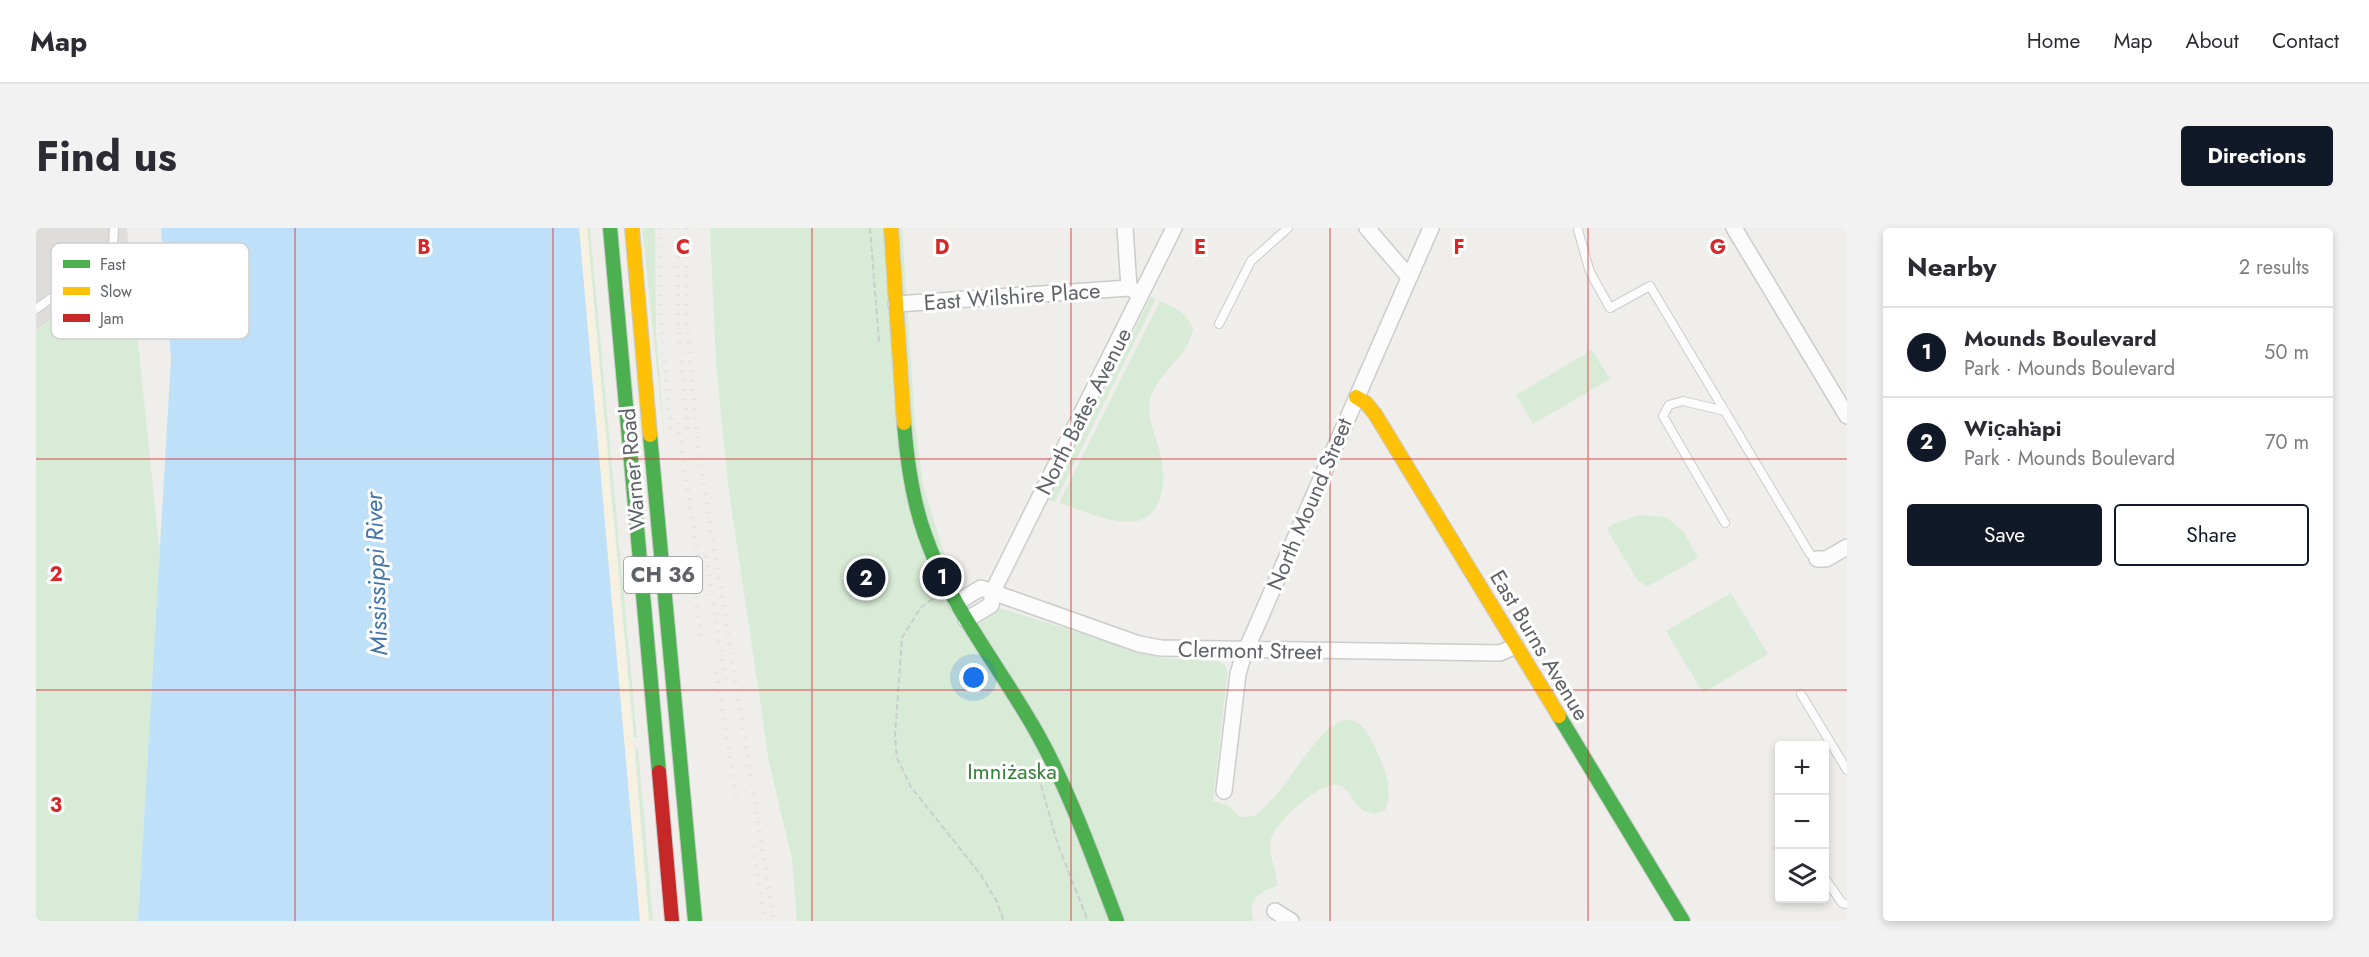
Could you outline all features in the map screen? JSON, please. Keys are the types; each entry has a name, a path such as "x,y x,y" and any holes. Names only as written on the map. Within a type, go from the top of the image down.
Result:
{"main road":[{"name":"Warner Road","path":"610,228 663,799 672,921"},
{"name":"Warner Road","path":"632,228 696,921"},
{"path":"891,228 904,420 913,487 925,534 939,570 956,603 1029,720 1056,769 1117,921"},
{"name":"East Burns Avenue","path":"1356,397 1366,403 1375,414 1683,921"}],"street":[{"path":"1125,228 1135,291"},
{"name":"North Bates Avenue","path":"992,593 1135,291 1174,228"},
{"path":"1366,228 1409,277"},
{"name":"North Mound Street","path":"1224,790 1238,674 1246,651 1431,228"},
{"path":"1734,228 1847,416"},
{"name":"East Wilshire Place","path":"896,304 1135,291"},
{"path":"1817,559 1825,559 1847,547"},
{"name":"Clermont Street","path":"956,603 981,588 1150,647 1246,651 1500,653 1516,646"},
{"path":"966,620 991,605 992,593"},
{"path":"1275,910 1291,921"}],"lane":[{"path":"113,243 114,228"},
{"path":"1219,324 1251,261 1288,228"},
{"path":"1578,230 1590,272 1610,308 1650,285 1810,554 1817,559"},
{"path":"36,309 51,299"},
{"path":"1725,411 1683,401 1669,405 1663,416 1725,523"},
{"path":"1801,694 1847,770"},
{"path":"1829,884 1842,903 1847,904"}],"path":[{"path":"870,228 877,323"},
{"path":"933,599 921,607 902,638 895,736 897,758 907,782 981,875 996,900 1004,921"},
{"path":"1039,778 1058,845 1088,921"}],"shaded area":[{"path":"36,228 127,228 128,243 51,243 51,320 36,330"}],"green space":[{"path":"587,228 590,228 637,737 634,737"},
{"path":"642,228 655,228 656,332 665,444"},
{"name":"Imniżaska","path":"710,228 902,228 915,424 923,485 944,553 956,581 978,620 998,609 1003,609 1162,658 1221,662 1227,670 1227,676 1213,801 1228,805 1240,817 1255,816 1278,793 1322,735 1332,726 1351,720 1365,730 1382,762 1388,790 1385,810 1376,814 1368,813 1359,806 1346,789 1333,785 1323,788 1300,804 1280,824 1271,840 1277,886 1260,894 1253,902 1254,921 797,921 792,859 769,762 728,484 716,362"},
{"path":"1151,297 1156,299 1055,502 1049,500"},
{"path":"1160,301 1180,311 1188,319 1193,329 1185,349 1159,381 1150,399 1150,420 1160,453 1163,474 1161,496 1157,506 1142,519 1122,522 1059,503"},
{"path":"51,320 51,339 138,339 160,545 138,921 36,921 36,331"},
{"path":"1592,350 1610,379 1533,424 1516,395"},
{"path":"1639,515 1666,517 1683,531 1698,558 1648,586 1638,581 1607,529"},
{"path":"1731,593 1768,654 1703,693 1666,631"},
{"path":"638,748 653,921 649,921 635,749"}],"sand":[{"path":"579,228 587,228 649,921 640,921"}],"water":[{"name":"Mississippi River","path":"161,228 579,228 640,921 138,921 171,359 169,339 249,339 249,243 162,243"}],"railway":[{"path":"660,228 661,321 671,437"},
{"path":"677,228 678,321 688,435"},
{"path":"686,228 687,321 697,441 774,921"},
{"path":"678,423 700,571"},
{"path":"706,556 726,684"},
{"path":"689,559 702,642"},
{"path":"716,672 737,802"},
{"path":"753,846 765,921"}],"traffic: fast":[{"path":"610,228 659,772"},
{"path":"904,423 913,494 935,561 962,612 1023,708 1049,755 1117,921"},
{"path":"650,435 695,921"},
{"path":"1559,716 1683,921"}],"traffic: slow":[{"path":"632,228 650,435"},
{"path":"891,228 904,423"},
{"path":"1356,397 1366,403 1375,414 1559,716"}],"traffic: jam":[{"path":"659,772 672,921"}],"place":[{"name":"Mounds Boulevard","path":"942,577"},
{"name":"Wic̣aḣapi","path":"866,578"}]}
